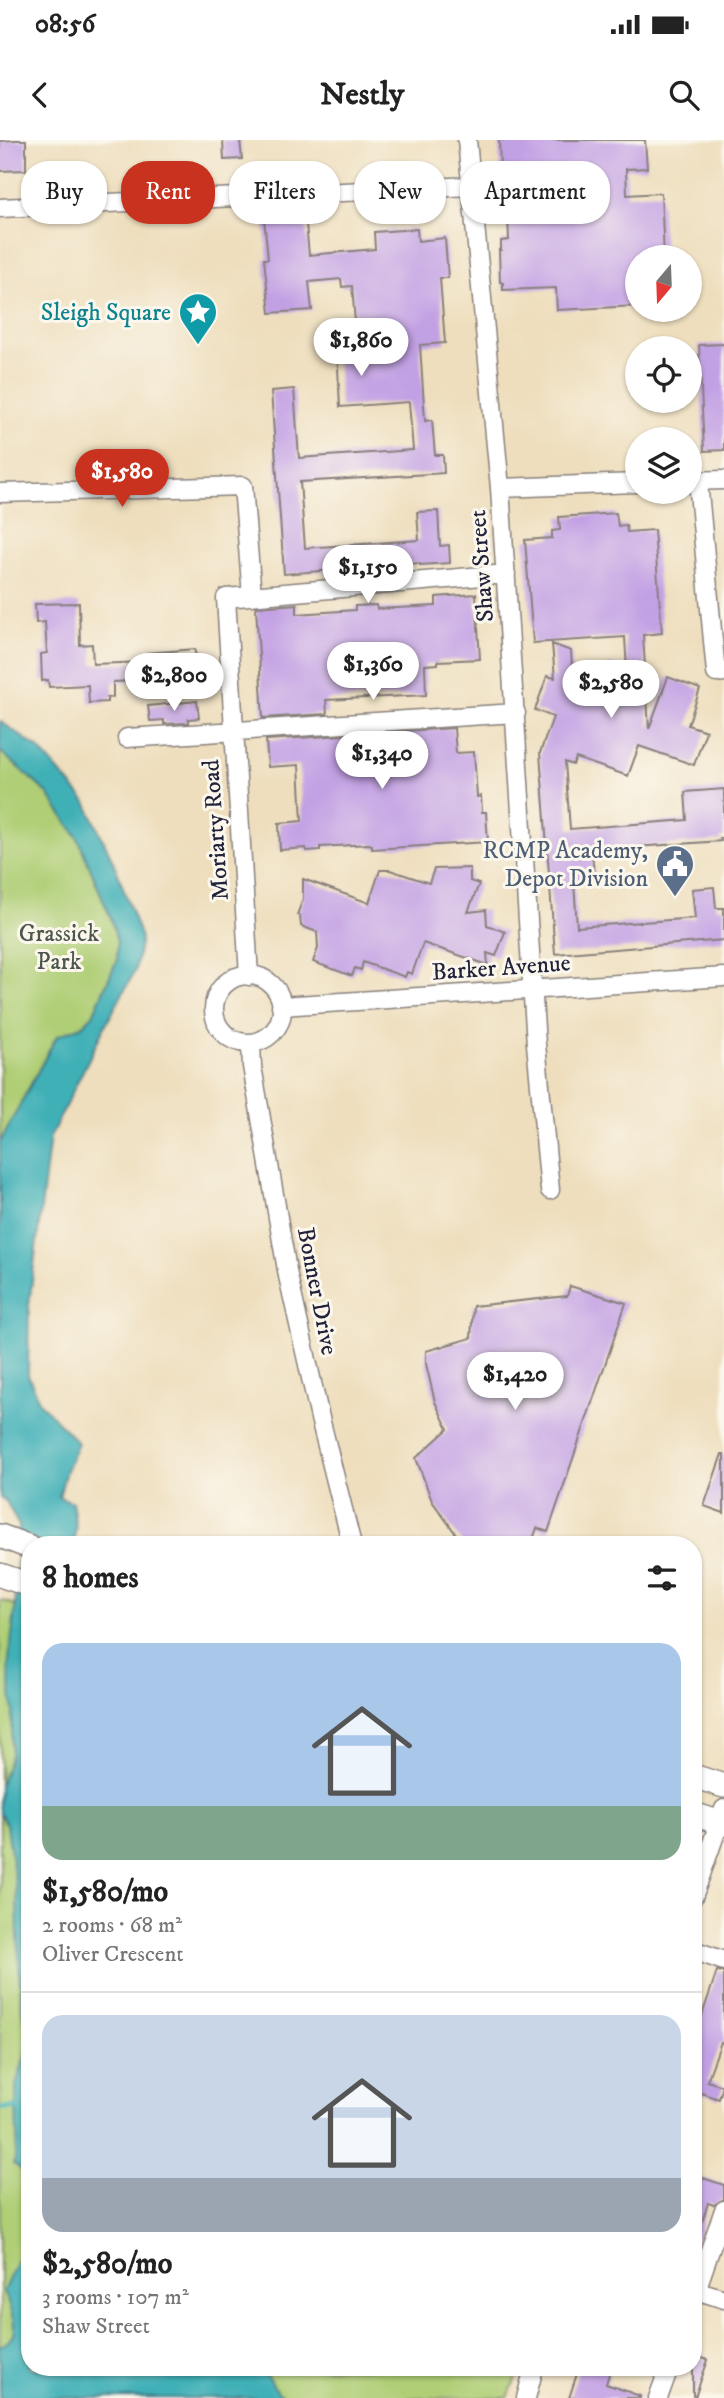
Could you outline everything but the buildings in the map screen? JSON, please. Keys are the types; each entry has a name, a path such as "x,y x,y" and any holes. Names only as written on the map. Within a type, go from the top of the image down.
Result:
{"main road":[{"path":"0,1536 21,1544"},
{"path":"0,1575 21,1582"},
{"path":"702,1779 724,1786"},
{"path":"702,1815 722,1818"}],"street":[{"name":"Shaw Street","path":"467,140 469,161"},
{"path":"0,208 460,188"},
{"name":"Shaw Street","path":"475,224 500,488 537,1056 550,1190"},
{"path":"702,481 724,480"},
{"path":"500,488 625,483"},
{"path":"0,493 243,486 252,596 506,574"},
{"path":"697,504 720,673"},
{"name":"Moriarty Road","path":"249,976 226,598 252,596"},
{"path":"127,738 516,713"},
{"path":"249,976 265,980 274,988 281,1006 280,1020 275,1030 267,1037 251,1043 234,1041 225,1035 214,1015 217,993 233,978 249,976"},
{"name":"Barker Avenue","path":"281,1006 724,977"},
{"name":"Bonner Drive","path":"251,1043 252,1066 288,1276 350,1536"},
{"path":"702,1873 722,1818"},
{"path":"702,1953 724,1961"},
{"path":"702,2271 724,2210"},
{"path":"702,2295 724,2299"},
{"path":"526,2398 532,2376"},
{"path":"658,2398 666,2376"}],"green space":[{"name":"Grassick Park","path":"0,751 46,792 77,836 112,921 117,942 117,960 93,1015 82,1026 56,1037 0,1142"},
{"path":"0,1600 21,1607 21,2376 516,2376 508,2398 0,2398"}],"water":[{"path":"0,721 39,749 86,802 116,868 141,938 135,971 50,1137 29,1305 28,1375 40,1403 78,1443 66,1470 59,1497 72,1502 76,1527 74,1536 21,1536 21,1992 17,1897 7,1826 0,1813 0,1787 11,1754 13,1711 8,1667 15,1610 19,1526 6,1501 0,1498 0,1142 57,1036 82,1026 93,1015 117,960 117,942 112,921 77,836 46,792 0,751"},
{"path":"21,2069 21,2170 14,2164 17,2140 16,2085"},
{"path":"21,2253 21,2376 266,2376 283,2398 0,2398 0,2346 8,2342 14,2329 12,2314 3,2291"}],"waterway":[{"path":"0,2108 21,2108"}],"place":[{"name":"Sleigh Square","path":"198,346"},
{"name":"RCMP Academy, Depot Division","path":"675,898"}]}
